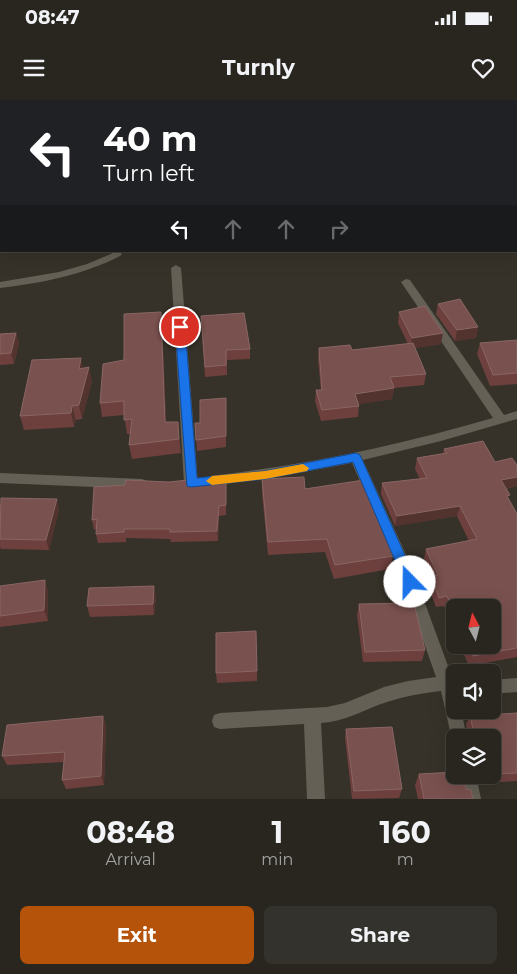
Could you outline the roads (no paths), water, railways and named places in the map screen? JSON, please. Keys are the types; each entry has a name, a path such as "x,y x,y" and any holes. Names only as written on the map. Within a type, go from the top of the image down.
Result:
{"street":[{"path":"0,285 69,271 106,260 118,254"},
{"path":"176,268 191,483"},
{"path":"406,282 501,420"},
{"path":"177,484 265,475 356,458 517,415"},
{"path":"356,458 405,568 446,677"},
{"path":"0,478 160,485"},
{"path":"501,686 517,685"},
{"path":"220,721 312,716 346,711 384,695 408,688 446,688"},
{"path":"312,716 316,799"},
{"path":"469,784 472,799"}]}
